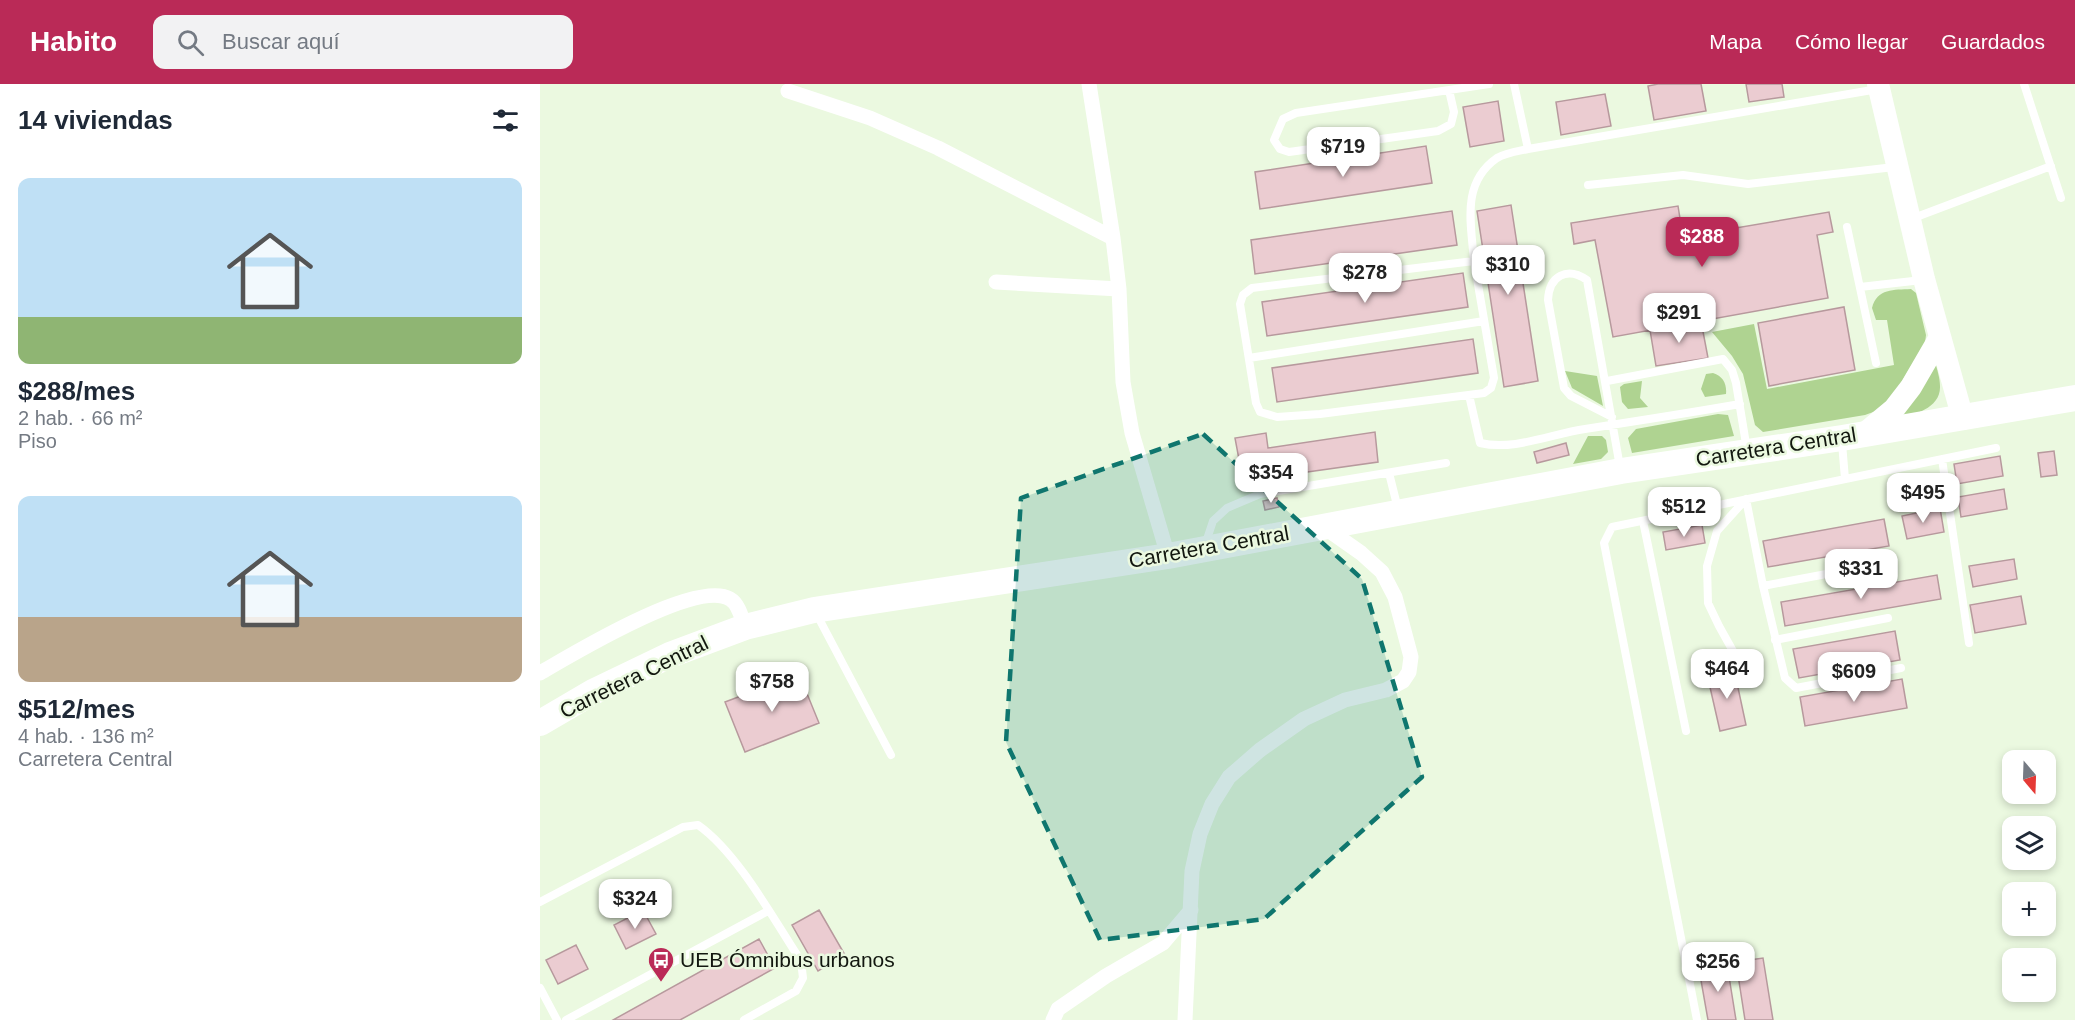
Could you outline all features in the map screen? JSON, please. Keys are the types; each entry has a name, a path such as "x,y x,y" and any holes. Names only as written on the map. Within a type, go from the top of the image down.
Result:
{"main road":[{"name":"Carretera Central","path":"540,723 593,692 670,655 745,627 814,610 1168,556 1621,471 1964,419 2075,398"}],"street":[{"path":"1089,84 1119,289 1123,382 1130,423 1168,556"},
{"path":"1869,87 1896,167 1924,279 1964,419"},
{"path":"788,91 870,118 938,147 1113,238"},
{"path":"996,282 1119,289"},
{"path":"1854,436 1894,410 1911,387 1940,337"},
{"path":"1185,1020 1192,871 1200,834 1212,804 1230,777 1260,750 1304,719 1344,700 1386,690 1403,681 1409,672 1411,657 1398,608 1382,572 1362,552 1324,527"},
{"path":"540,673 605,635 686,600 716,595 731,599 745,627"},
{"path":"1053,1020 1058,1009 1106,976 1163,943 1191,910"}],"lane":[{"path":"1449,90 1454,112 1451,124 1438,131 1289,152 1280,149 1274,140 1283,119 1296,113 1449,90 1489,84"},
{"path":"1514,84 1528,148"},
{"path":"2024,84 2061,198"},
{"path":"1474,261 1252,288 1243,295 1240,304 1256,404 1260,412 1277,417 1320,414 1484,393 1491,388 1494,378 1474,261 1470,201 1482,173 1498,157 1528,148 1869,87"},
{"path":"1910,220 2051,166"},
{"path":"1588,185 1683,175 1748,184 1896,167"},
{"path":"1847,227 1876,363"},
{"path":"1613,422 1571,396 1564,388 1548,300 1548,288 1561,276 1570,273 1579,274 1587,280 1606,381 1613,422 1621,471"},
{"path":"1860,286 1924,279"},
{"path":"1249,358 1484,321"},
{"path":"1606,381 1723,359 1732,370 1748,451"},
{"path":"1469,395 1480,443 1497,447 1613,422 1740,404"},
{"path":"1845,479 1854,436"},
{"path":"1697,1020 1604,543 1612,527 1996,448"},
{"path":"1942,459 1969,643"},
{"path":"1204,548 1213,521 1227,508 1260,494 1446,463"},
{"path":"1389,472 1399,513"},
{"path":"1746,499 1763,586 1785,678 1796,688 1901,668"},
{"path":"1738,660 1708,603 1707,566 1717,531 1746,499"},
{"path":"1642,521 1686,731"},
{"path":"1763,586 1890,562"},
{"path":"814,610 891,754"},
{"path":"1775,640 1888,618"},
{"path":"540,902 683,827 698,825 711,834 737,864 801,962 803,978 796,991 744,1020"},
{"path":"566,1020 768,911"},
{"path":"540,988 557,1020"}],"highlighted area":[{"path":"1203,434 1362,579 1422,777 1264,919 1100,940 1006,742 1021,498"}],"green space":[{"path":"1911,289 1916,293 1926,335 1925,343 1890,401 1876,411 1865,415 1763,432 1755,425 1743,374 1732,356 1712,332 1754,324 1767,389 1894,365 1887,320 1876,320 1872,308 1874,301 1882,293"},
{"path":"1935,362 1940,386 1936,400 1925,409 1897,419"},
{"path":"1565,371 1597,376 1603,406 1572,388"},
{"path":"1713,373 1724,381 1726,394 1705,397 1701,389 1706,374"},
{"path":"1642,381 1640,398 1648,407 1628,409 1622,402 1620,387 1624,384"},
{"path":"1718,414 1728,415 1734,436 1632,453 1628,438 1636,429"},
{"path":"1588,436 1602,436 1606,440 1608,452 1601,459 1573,464"}],"building":[{"path":"1701,84 1706,111 1654,120 1648,86"},
{"path":"1746,84 1782,84 1784,97 1749,102"},
{"path":"1605,94 1611,126 1561,135 1556,102"},
{"path":"1498,101 1504,141 1470,147 1463,107"},
{"path":"1426,146 1432,183 1260,209 1255,172"},
{"path":"1511,205 1538,381 1504,387 1477,211"},
{"path":"1678,206 1683,237 1829,212 1833,232 1817,235 1828,298 1613,337 1595,240 1574,244 1571,223"},
{"path":"1452,211 1457,245 1255,274 1251,240"},
{"path":"1463,273 1468,307 1267,336 1262,302"},
{"path":"1844,307 1855,370 1769,386 1758,323"},
{"path":"1701,321 1708,358 1656,366 1650,330"},
{"path":"1473,339 1478,373 1277,402 1272,368"},
{"path":"1375,432 1378,462 1243,481 1235,438 1266,433 1268,448"},
{"path":"1566,443 1569,455 1537,463 1534,452"},
{"path":"2054,451 2057,475 2041,477 2038,453"},
{"path":"2000,456 2003,476 1957,484 1954,464"},
{"path":"2004,489 2007,509 1961,517 1958,497"},
{"path":"1277,498 1279,507 1265,510 1263,501"},
{"path":"1940,508 1944,532 1907,539 1902,516"},
{"path":"1884,519 1889,546 1768,567 1763,541"},
{"path":"1702,525 1705,543 1666,550 1663,532"},
{"path":"2014,559 2017,579 1973,587 1969,566"},
{"path":"1937,575 1941,599 1785,626 1781,602"},
{"path":"2021,596 2026,624 1975,633 1970,605"},
{"path":"1895,631 1900,660 1799,678 1793,649"},
{"path":"1734,669 1746,725 1720,731 1707,674"},
{"path":"799,674 819,723 745,752 725,702"},
{"path":"1902,679 1907,708 1805,726 1800,697"},
{"path":"643,910 656,934 626,949 614,925"},
{"path":"819,910 845,955 818,971 792,925"},
{"path":"759,939 775,968 680,1020 613,1020"},
{"path":"576,945 588,969 558,984 546,960"},
{"path":"1763,958 1773,1020 1745,1020 1736,962"},
{"path":"1727,964 1736,1020 1708,1020 1699,969"}],"place":[{"name":"UEB Ómnibus urbanos","path":"661,983"}]}
